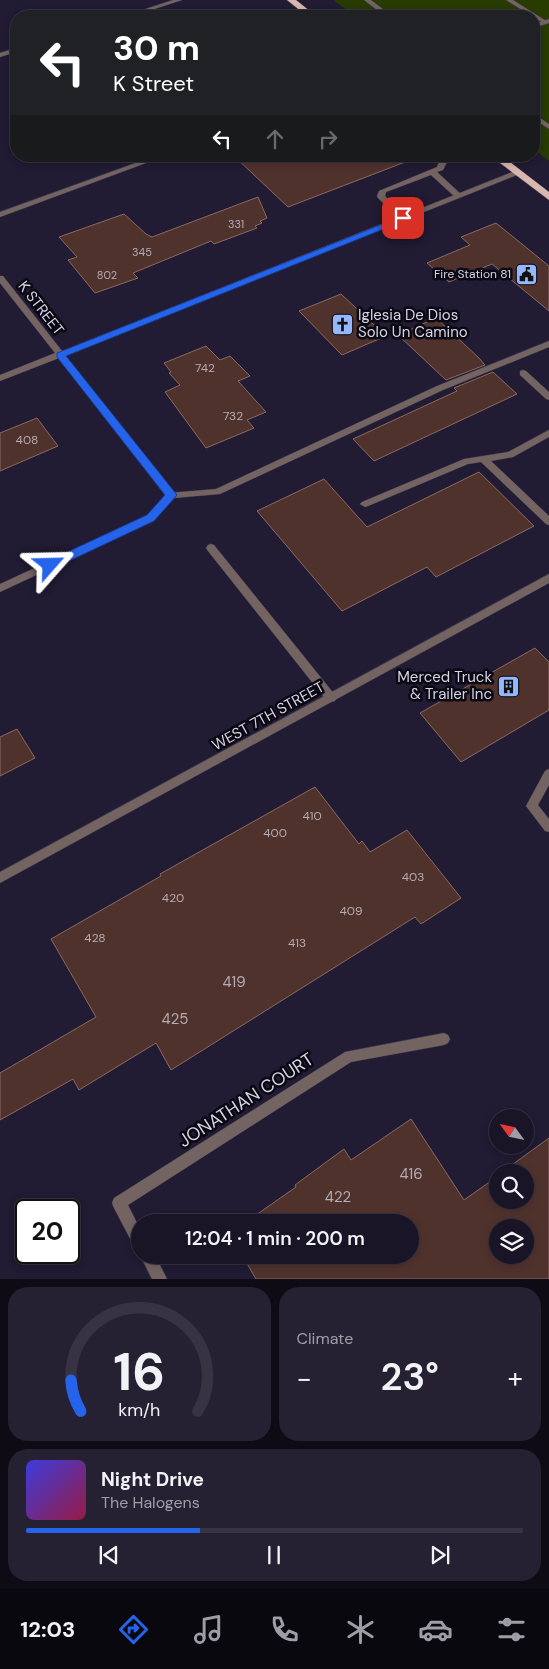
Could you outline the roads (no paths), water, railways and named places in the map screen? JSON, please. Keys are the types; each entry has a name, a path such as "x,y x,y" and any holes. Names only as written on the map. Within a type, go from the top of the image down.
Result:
{"highway":[{"path":"291,0 304,10"},
{"path":"504,162 549,197"}],"street":[{"path":"146,10 179,0"},
{"path":"366,0 380,10"},
{"path":"509,0 526,10"},
{"path":"0,215 146,162"},
{"path":"403,218 381,196 383,191 432,172 440,168 443,162"},
{"path":"432,172 459,196"},
{"path":"0,378 518,173"},
{"name":"K STREET","path":"0,278 171,495"},
{"path":"0,588 150,518 171,495 216,492 440,388 549,344"},
{"path":"523,373 549,397"},
{"path":"365,504 467,461 510,455 549,433"},
{"path":"483,459 549,522"},
{"path":"211,548 332,698"},
{"name":"WEST 7TH STREET","path":"0,878 549,578"},
{"path":"549,774 532,806 549,827"},
{"name":"JONATHAN COURT","path":"131,1226 119,1203 349,1056 444,1039"},
{"path":"152,1264 160,1279"}],"place":[{"name":"Fire Station 81","path":"527,274"},
{"name":"Iglesia De Dios Solo Un Camino","path":"342,324"},
{"name":"Merced Truck & Trailer Inc","path":"508,686"}]}
